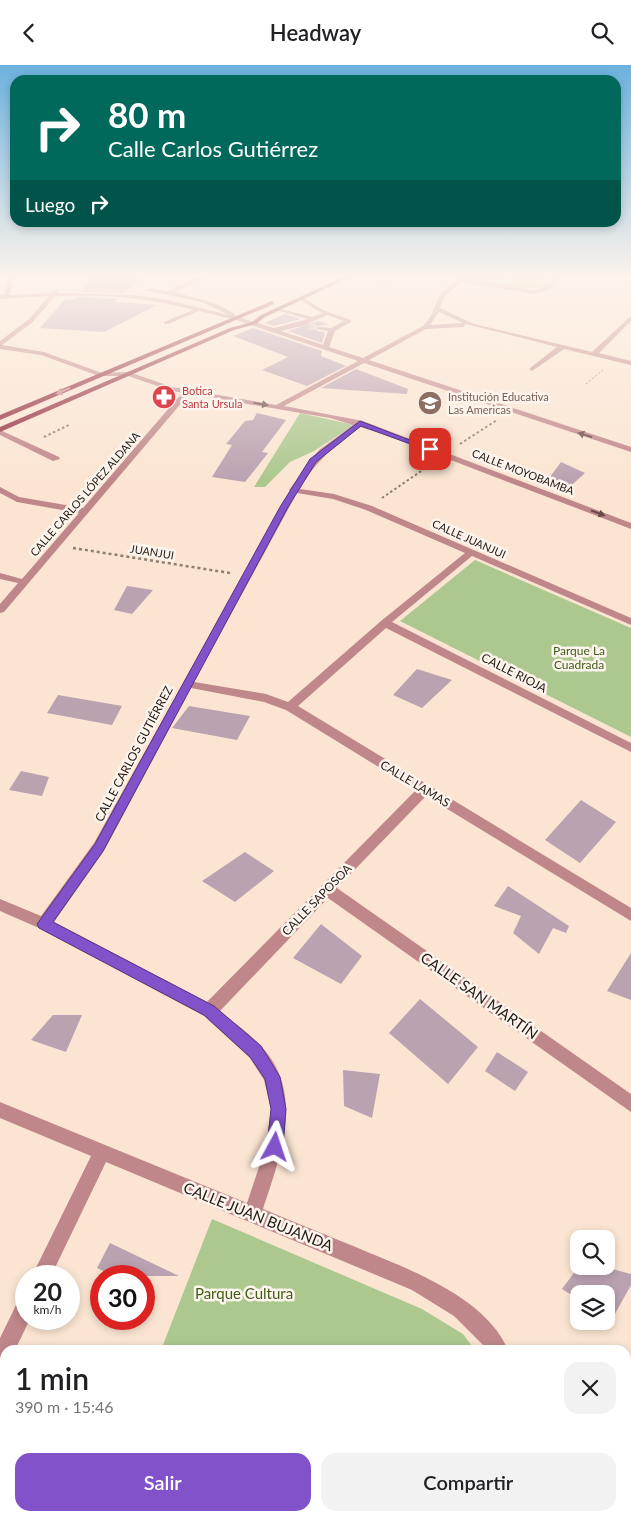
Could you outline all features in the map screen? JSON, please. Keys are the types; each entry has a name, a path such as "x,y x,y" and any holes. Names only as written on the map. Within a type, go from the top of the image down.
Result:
{"main road":[{"path":"0,418 175,344"},
{"path":"0,431 198,344"}],"street":[{"path":"314,344 631,450"},
{"path":"325,348 327,344"},
{"path":"279,406 395,344"},
{"path":"550,344 631,363"},
{"path":"594,355 606,344"},
{"name":"CALLE MOYOBAMBA","path":"0,346 42,353 101,375 129,374 164,387 187,392 279,406 360,423 631,526"},
{"path":"532,369 562,347"},
{"name":"CALLE CARLOS LÓPEZ ALDANA","path":"0,611 187,392"},
{"name":"CALLE CARLOS GUTIÉRREZ","path":"44,924 99,847 293,490 313,461 360,423"},
{"path":"0,431 56,459"},
{"path":"0,490 17,499 85,511"},
{"name":"CALLE JUANJUI","path":"293,490 334,497 369,507 631,622"},
{"path":"290,707 385,623 472,552"},
{"path":"0,576 24,582"},
{"name":"CALLE RIOJA","path":"385,623 631,747"},
{"name":"CALLE LAMAS","path":"187,684 266,698 290,707 631,915"},
{"name":"CALLE SAPOSOA","path":"209,1011 424,790"},
{"name":"CALLE SAN MARTÍN","path":"327,889 631,1103"},
{"path":"0,905 44,924 209,1011 256,1051 272,1077 278,1109 275,1147 252,1214"},
{"name":"CALLE JUAN BUJANDA","path":"0,1110 419,1283 461,1309 496,1345"},
{"path":"46,1265 102,1152"},
{"path":"7,1345 15,1329"}],"path":[{"path":"27,445 71,424"},
{"name":"JUANJUI","path":"56,546 246,576"}],"green space":[{"path":"300,413 354,425 314,451 290,462 265,487 254,487"},
{"name":"Parque La Cuadrada","path":"475,560 631,628 631,737 400,621"},
{"name":"Parque Cultura","path":"212,1219 422,1309 463,1334 471,1345 163,1345"}],"building":[{"path":"254,344 301,344 322,351 321,356 346,366 307,386 262,370 288,357"},
{"path":"356,369 408,389 407,394 321,388"},
{"path":"257,413 286,420 262,452 268,453 245,482 212,477 232,445 226,444 245,421 253,420"},
{"path":"561,462 585,473 564,492 544,485"},
{"path":"127,586 153,590 132,614 114,610"},
{"path":"417,669 452,680 422,708 393,695"},
{"path":"58,695 122,706 112,725 47,713"},
{"path":"189,706 250,716 237,740 172,728"},
{"path":"21,771 49,777 42,796 9,790"},
{"path":"581,800 616,822 580,863 545,840"},
{"path":"245,852 274,871 235,902 202,881"},
{"path":"508,886 569,926 566,933 553,928 539,954 513,933 521,916 494,906"},
{"path":"321,924 362,956 341,984 293,958"},
{"path":"631,953 631,1000 607,991"},
{"path":"420,999 478,1047 448,1084 389,1033"},
{"path":"53,1015 82,1015 66,1052 31,1040"},
{"path":"497,1052 528,1072 515,1091 485,1071"},
{"path":"343,1070 380,1074 372,1118 344,1106"},
{"path":"110,1243 179,1276 155,1276 155,1265 99,1265"},
{"path":"615,1270 631,1274 631,1285 615,1314 615,1285 570,1285 570,1294 562,1289 572,1275 615,1275"}],"place":[{"name":"Botica Santa Ursula","path":"164,397"},
{"name":"Institución Educativa Las Americas","path":"430,403"}],"route":[{"path":"275,1147 278,1109 272,1077 256,1051 209,1011 44,924 99,847 212,637 304,472 322,452 360,423 430,449"}]}
